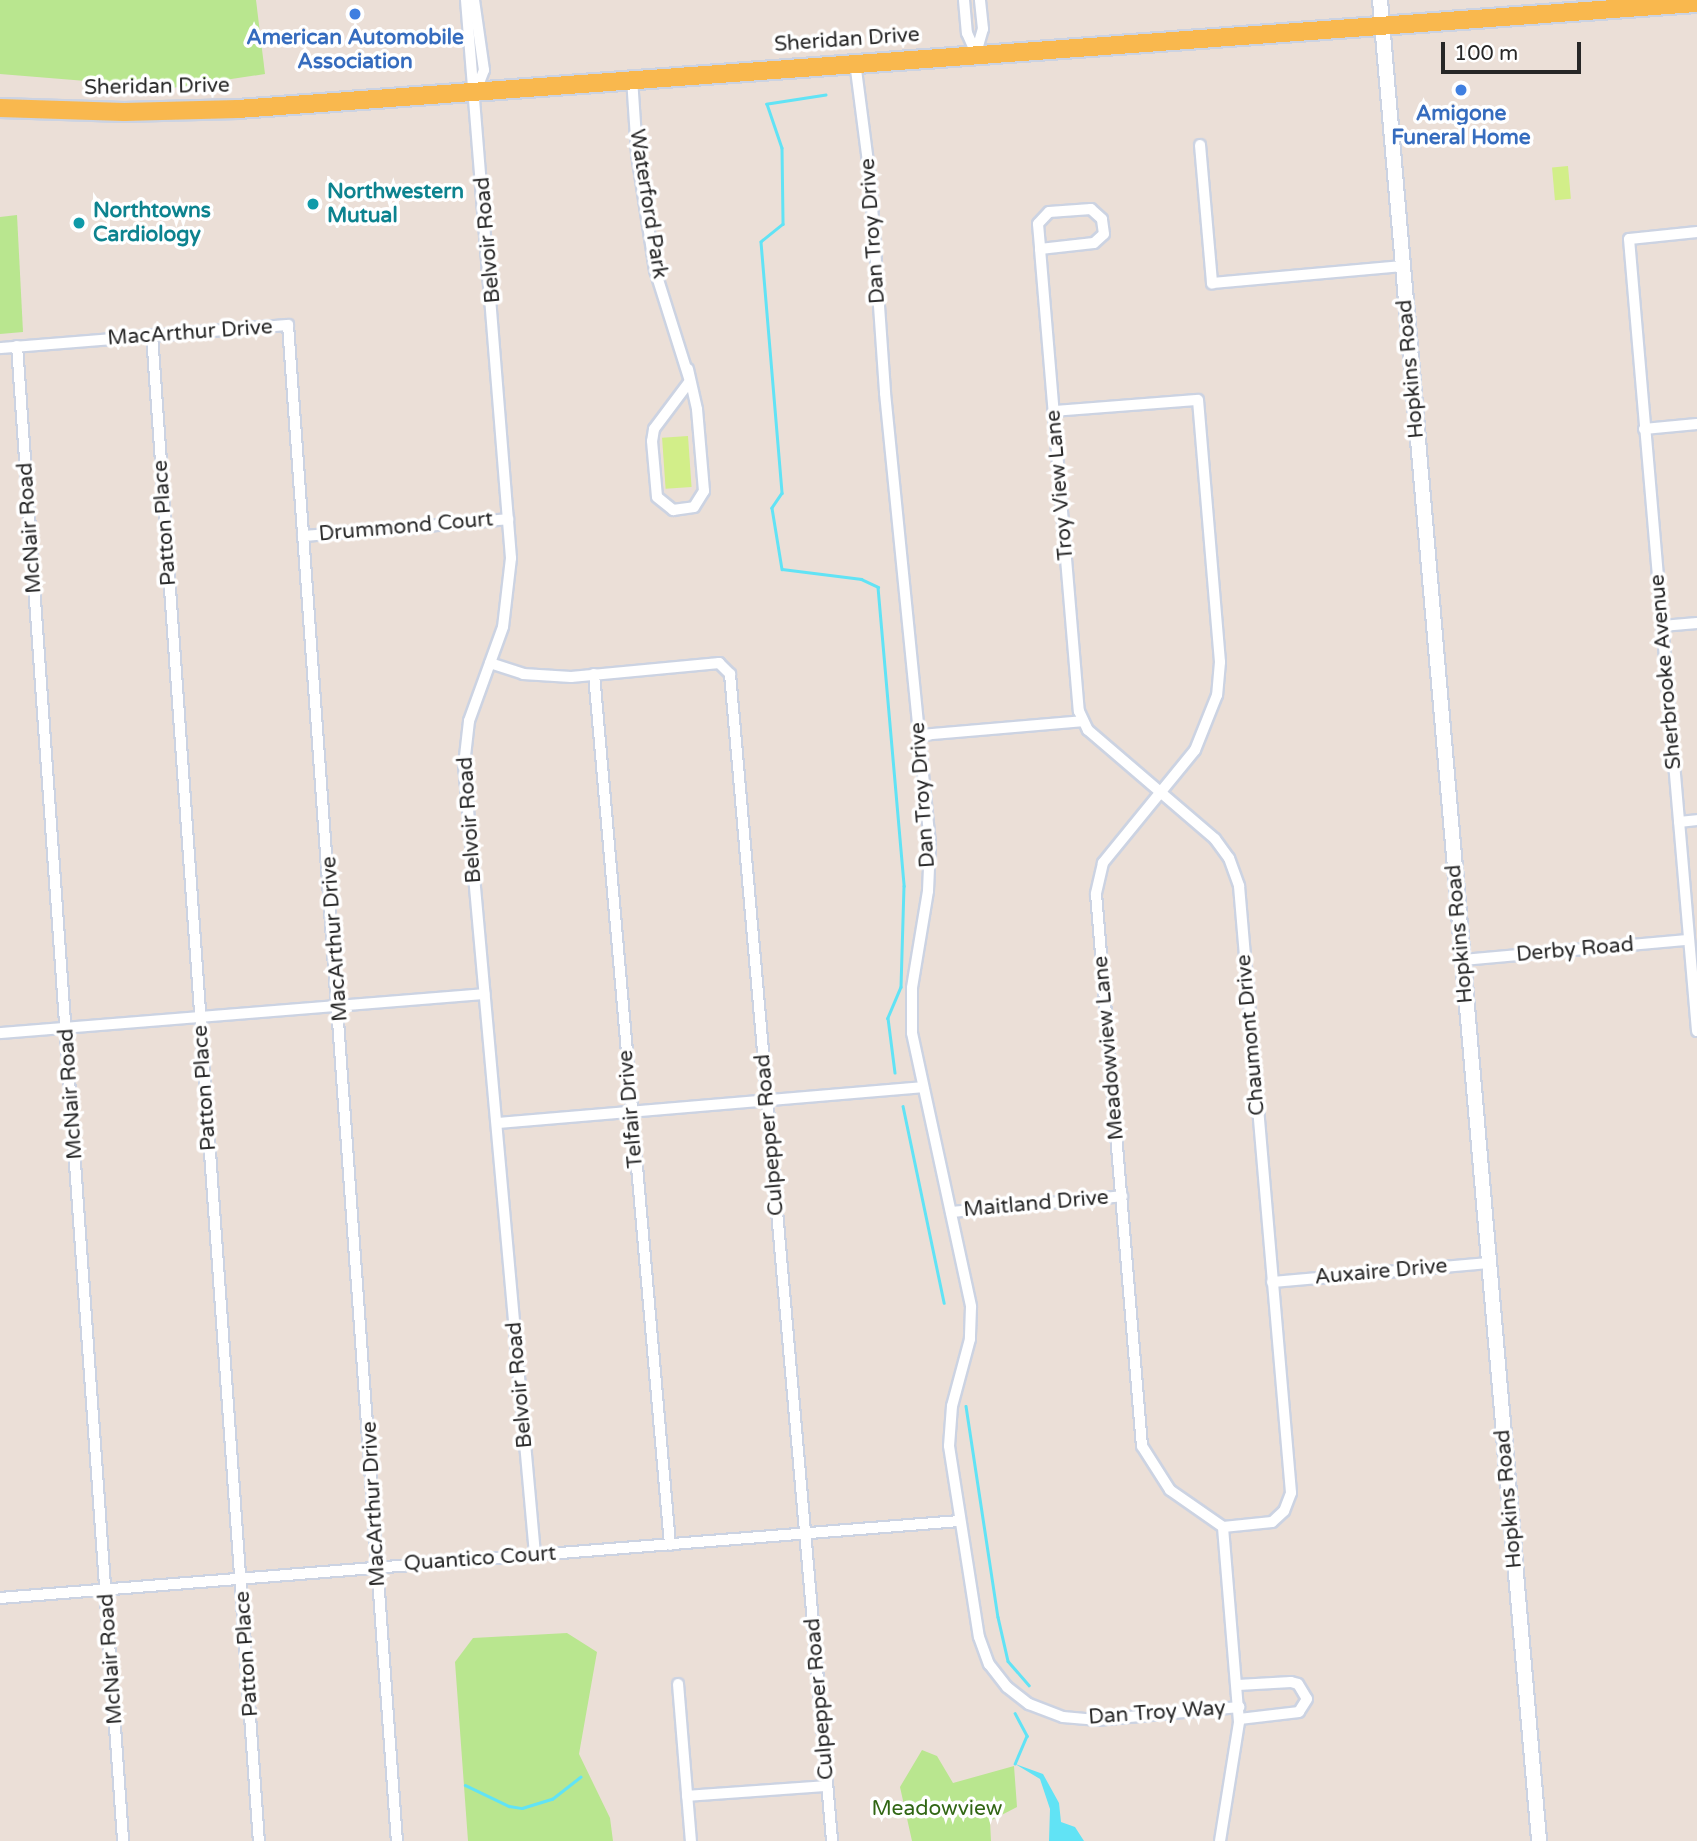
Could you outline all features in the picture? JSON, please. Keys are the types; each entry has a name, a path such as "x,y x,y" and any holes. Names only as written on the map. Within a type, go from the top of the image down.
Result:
{"main road":[{"name":"Sheridan Drive","path":"0,108 196,112 976,53 1697,3"}],"street":[{"path":"466,0 469,71 476,91"},
{"path":"474,0 484,70 476,91"},
{"path":"964,0 967,33 976,53"},
{"path":"976,53 983,29 980,0"},
{"name":"Hopkins Road","path":"1380,0 1539,1841"},
{"name":"Dan Troy Drive","path":"855,62 870,177 885,393 920,735 930,868 911,1006 922,1087 951,1212 972,1324 950,1426 960,1521"},
{"name":"Waterford Park","path":"632,78 637,153 655,270 688,369 697,409 704,491 694,507 673,510 657,497 652,441 654,429 690,381 688,369"},
{"name":"Belvoir Road","path":"476,91 508,519 508,604 469,721 464,765 535,1555"},
{"path":"1200,145 1212,283 1403,266"},
{"name":"Troy View Lane","path":"1040,249 1094,243 1104,234 1102,219 1091,209 1049,212 1038,224 1040,249 1054,411 1082,721"},
{"name":"Sherbrooke Avenue","path":"1697,232 1629,239 1697,1031"},
{"name":"MacArthur Drive","path":"0,348 288,325 340,1006 397,1841"},
{"name":"Patton Place","path":"152,335 259,1841"},
{"name":"McNair Road","path":"17,346 123,1841"},
{"name":"Meadowview Lane","path":"1054,411 1198,400 1220,679 1203,737 1103,863 1096,883 1142,1446 1170,1490 1223,1527"},
{"path":"1644,429 1697,424"},
{"name":"Drummond Court","path":"303,536 508,519"},
{"path":"1662,626 1697,623"},
{"name":"Culpepper Road","path":"490,663 547,676 719,663 730,674 832,1841"},
{"name":"Telfair Drive","path":"594,674 670,1545"},
{"path":"920,735 1082,721"},
{"name":"Chaumont Drive","path":"1082,721 1223,848 1239,886 1291,1493 1284,1511 1272,1522 1223,1527"},
{"path":"1679,822 1697,820"},
{"name":"Derby Road","path":"1462,960 1688,940"},
{"path":"0,1033 484,994"},
{"path":"497,1123 922,1087"},
{"name":"Maitland Drive","path":"951,1212 1122,1196"},
{"name":"Auxaire Drive","path":"1272,1282 1489,1263"},
{"name":"Quantico Court","path":"0,1598 960,1521"},
{"name":"Dan Troy Way","path":"960,1521 983,1651 997,1676 1015,1695 1044,1711 1079,1720 1239,1707"},
{"path":"1220,1841 1239,1719 1223,1527"},
{"path":"1238,1685 1291,1682 1298,1684 1307,1699 1299,1712 1239,1719"},
{"path":"678,1684 691,1841"},
{"path":"687,1796 827,1786"}],"green space":[{"path":"0,0 256,0 265,74 172,88 0,74"},
{"path":"1568,166 1571,199 1555,200 1552,167"},
{"path":"17,215 23,332 0,334 0,217"},
{"path":"688,436 692,487 666,489 662,438"},
{"path":"567,1633 597,1652 579,1754 610,1818 613,1841 468,1841 455,1662 473,1638"},
{"name":"Meadowview","path":"922,1750 937,1756 953,1783 1014,1766 1017,1807 990,1821 991,1841 912,1841 900,1787"}],"water":[{"path":"1015,1764 1043,1774 1059,1803 1061,1822 1075,1827 1084,1841 1049,1841 1050,1809 1040,1779"}],"waterway":[{"path":"826,95 767,104 782,148 783,224 761,242 782,493 772,508 782,569 861,579 878,587 904,886 901,987 888,1018 895,1073"},
{"path":"903,1106 944,1303"},
{"path":"966,1406 998,1617 1008,1661 1029,1685"},
{"path":"1015,1713 1027,1736 1015,1764"},
{"path":"465,1785 509,1806 522,1808 552,1799 580,1777"}],"place":[{"name":"American Automobile Association","path":"355,14"},
{"name":"Amigone Funeral Home","path":"1461,90"},
{"name":"Northwestern Mutual","path":"313,204"},
{"name":"Northtowns Cardiology","path":"79,223"}]}
